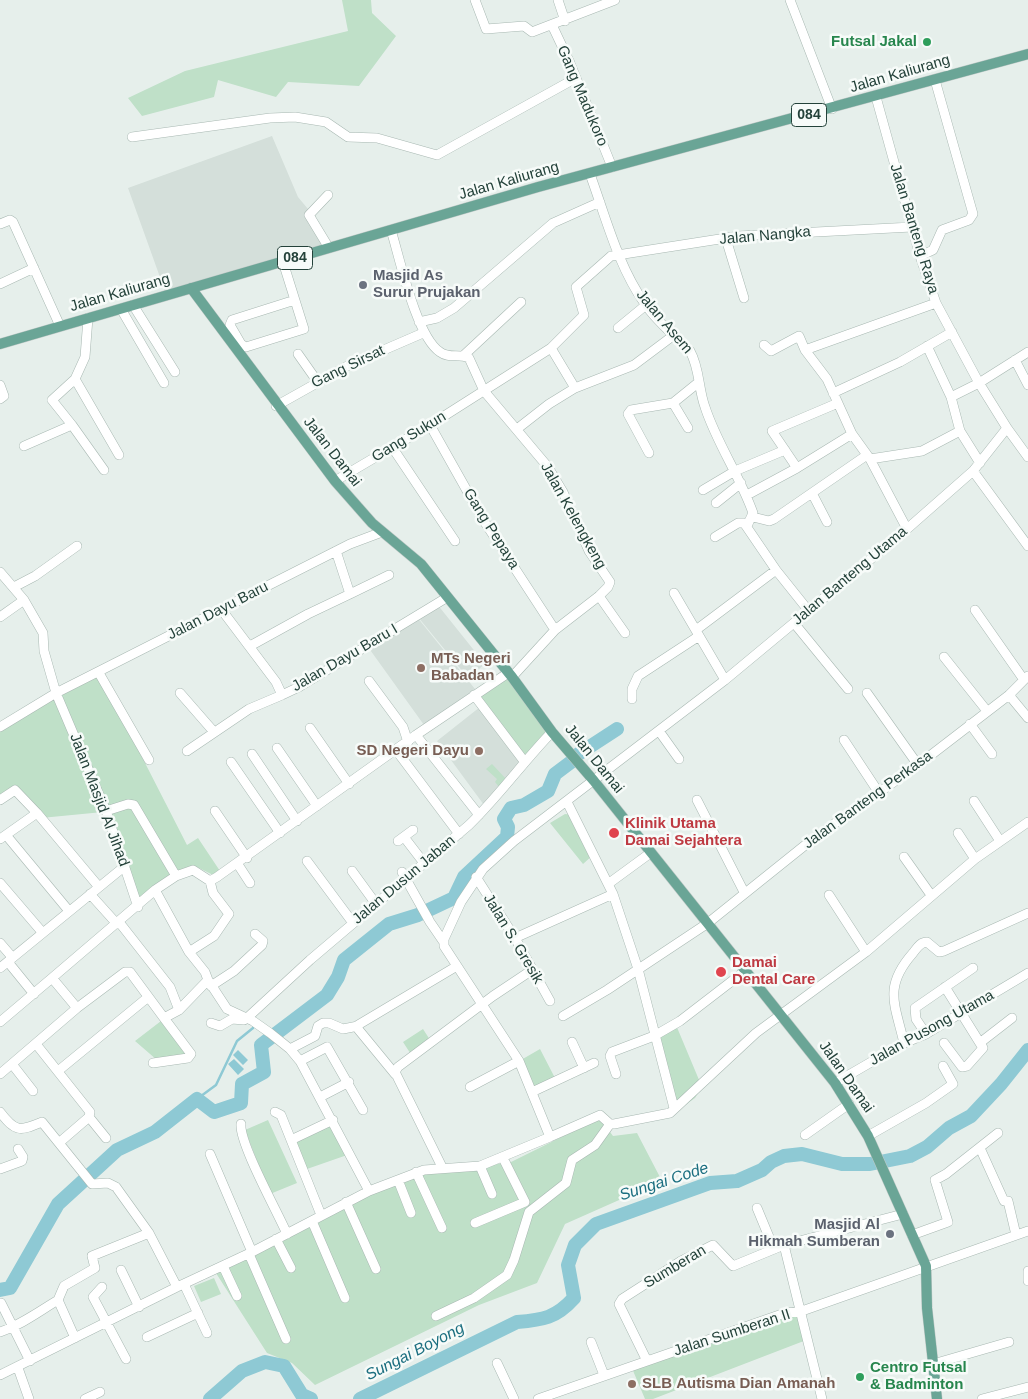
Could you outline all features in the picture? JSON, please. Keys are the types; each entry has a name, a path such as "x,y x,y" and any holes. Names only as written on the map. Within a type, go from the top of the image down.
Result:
{"main road":[{"name":"Jalan Kaliurang","path":"0,344 391,230 1028,54"},
{"name":"Jalan Damai","path":"190,288 276,406 334,481 382,532 421,564 649,854 708,923 835,1083 868,1136 926,1266 937,1399"}],"street":[{"path":"475,0 486,29 524,26 532,32 565,21 612,1"},
{"path":"558,0 565,21"},
{"path":"790,0 832,109"},
{"name":"Gang Madukoro","path":"552,25 576,78 612,168"},
{"path":"132,137 270,118 295,117 326,122 348,137 377,138 437,154 576,78"},
{"path":"920,256 932,250 942,230 969,220 973,214 935,80"},
{"name":"Jalan Banteng Raya","path":"876,97 920,256 936,303 979,383"},
{"name":"Jalan Asem","path":"590,174 620,254 623,267 646,305 690,351 699,375 705,407 747,495 753,517"},
{"path":"328,195 309,215 329,248"},
{"path":"419,322 437,318 454,308 553,223 600,202"},
{"path":"0,224 10,220 14,222 60,326"},
{"name":"Jalan Nangka","path":"620,254 771,233 912,227"},
{"path":"391,230 423,333 440,353 454,357 463,356 521,302"},
{"path":"726,239 744,298"},
{"name":"Gang Sukun","path":"334,481 430,425 551,348 584,315 576,287 612,256 620,254"},
{"path":"283,262 294,300 304,324 303,329 246,347 241,344 230,325 232,320 294,300"},
{"path":"0,284 34,268"},
{"path":"805,350 936,303"},
{"path":"133,305 175,372"},
{"path":"618,328 646,305"},
{"path":"120,309 164,383"},
{"path":"88,318 87,353 75,379 60,391 52,402 104,470"},
{"path":"833,393 952,332"},
{"name":"Gang Sirsat","path":"276,406 317,381 423,333"},
{"path":"518,429 549,404 574,388 634,365 674,335"},
{"path":"764,345 768,351 772,351 799,336 805,350 827,380 852,434 869,457 907,529"},
{"path":"927,346 951,397 960,431 980,463"},
{"path":"551,348 574,388"},
{"path":"951,397 979,383 1028,352"},
{"path":"298,354 317,381"},
{"name":"Jalan Kelengkeng","path":"463,356 469,358 484,391 538,452 563,492 589,551 610,582 608,587 599,596"},
{"path":"1015,360 1028,385"},
{"path":"650,453 628,414 631,410 673,403 699,375"},
{"path":"75,379 119,455"},
{"path":"979,383 1028,457"},
{"path":"673,403 688,428"},
{"path":"797,468 772,431 838,403"},
{"name":"Gang Pepaya","path":"430,425 484,521 555,630"},
{"path":"24,446 72,426"},
{"name":"Jalan Banteng Utama","path":"443,941 461,902 476,877 514,841 594,782 725,680 907,529 973,471 1007,428"},
{"path":"747,526 753,517 769,521 869,457 922,451 960,431"},
{"path":"747,495 797,468 852,434"},
{"path":"392,447 455,541"},
{"path":"703,490 735,471 784,450"},
{"path":"973,471 1028,546"},
{"path":"716,503 741,483"},
{"path":"812,493 827,522"},
{"path":"715,537 741,522 747,526 776,570 808,610"},
{"name":"Jalan Dayu Baru","path":"0,727 56,694 221,609 336,551 382,532"},
{"path":"14,587 35,576 77,546"},
{"path":"336,551 350,594"},
{"path":"632,699 632,689 638,676 698,633 776,570"},
{"name":"Jalan Masjid Al Jihad","path":"0,572 24,600 43,633 44,651 56,694 106,811 138,907"},
{"path":"250,646 308,614 389,575"},
{"path":"674,593 725,680"},
{"path":"210,881 247,858 474,695 510,675 555,630 599,596 626,634"},
{"name":"Jalan Dayu Baru I","path":"221,609 276,682 282,695 299,687 446,598"},
{"path":"0,617 24,600"},
{"path":"974,610 1026,678"},
{"path":"794,623 848,689"},
{"path":"944,657 986,711"},
{"path":"99,673 149,760"},
{"name":"Jalan Banteng Perkasa","path":"563,1016 607,990 708,923 744,892 844,816 918,765 1008,695 1026,678"},
{"path":"369,681 403,727 408,742"},
{"path":"180,693 214,732"},
{"path":"867,693 918,765"},
{"path":"187,751 249,709 282,695"},
{"path":"474,695 524,761"},
{"path":"1008,695 1028,718"},
{"path":"970,724 992,754"},
{"path":"310,728 349,784"},
{"path":"660,731 678,760"},
{"name":"Jalan Dusun Jaban","path":"247,1018 405,876 479,815 524,761 552,732"},
{"path":"416,736 479,815"},
{"path":"844,740 878,793"},
{"path":"277,748 317,806"},
{"path":"396,750 458,833"},
{"path":"252,754 297,821"},
{"path":"231,762 280,833"},
{"path":"0,800 15,790 99,887"},
{"path":"697,800 744,892"},
{"path":"974,801 1000,841"},
{"path":"567,802 613,894 638,969 674,1108"},
{"path":"106,811 128,804 134,805 176,876"},
{"path":"215,811 247,858"},
{"path":"36,813 3,837 69,911"},
{"path":"436,1316 474,1298 507,1275 514,1260 529,1212 535,1205 561,1190 568,1180 572,1160 595,1145 610,1124 663,1115 674,1108 732,1054 780,1015 866,952 975,859 1028,822"},
{"path":"413,830 401,839 423,862"},
{"path":"958,833 975,859"},
{"path":"608,884 649,854"},
{"path":"904,856 931,895"},
{"path":"307,860 353,923"},
{"path":"237,864 250,883"},
{"path":"7,962 125,866"},
{"path":"0,1022 156,890 176,876 193,870 210,881 213,894 229,914 214,936 189,952"},
{"path":"352,871 376,904"},
{"path":"405,876 430,922 443,941 445,949 519,1061 550,1137"},
{"name":"Jalan S. Gresik","path":"476,877 550,1001"},
{"path":"0,883 42,932"},
{"path":"156,890 189,952 205,972 227,1009 247,1018 273,1035 290,1049 300,1061 369,1191"},
{"path":"90,894 118,923 170,987 179,1010"},
{"path":"514,938 613,894"},
{"path":"829,895 866,952"},
{"path":"904,1043 894,996 894,981 902,965 921,944 927,942 939,952 944,951 1028,913"},
{"path":"164,1018 179,1010 210,983 234,971 262,945 263,941 255,934"},
{"path":"0,943 7,962 34,994"},
{"path":"290,1049 315,1036 318,1026 323,1023 343,1028 358,1026 457,966"},
{"path":"926,1034 916,1019 915,1008 972,968"},
{"path":"395,1074 398,1068 532,970"},
{"path":"616,1074 610,1056 612,1052 654,1036 697,1009 745,971"},
{"path":"0,1074 77,1008 126,972 130,972 147,998 191,1054 188,1058 154,1063"},
{"name":"Jalan Pusong Utama","path":"835,1083 904,1043 926,1034 1028,973"},
{"path":"52,978 77,1008"},
{"path":"944,1043 964,1068 983,1048 945,987"},
{"path":"58,1071 147,998"},
{"path":"211,1023 220,1026 232,1019 244,1020 247,1018"},
{"path":"981,1042 1012,1018"},
{"path":"358,1026 358,1029 395,1074 442,1167"},
{"path":"572,1042 584,1068"},
{"path":"36,1044 90,1112 89,1117 106,1138"},
{"path":"300,1061 326,1046 349,1082 363,1110"},
{"path":"470,1087 519,1061"},
{"path":"532,1092 594,1063"},
{"path":"12,1064 33,1091"},
{"path":"868,1136 926,1103 954,1084 942,1066"},
{"path":"320,1097 349,1082"},
{"path":"805,1135 849,1104"},
{"path":"0,1112 8,1123 18,1129 23,1130 42,1122 86,1173 92,1184 108,1183 116,1187 149,1233 198,1313 207,1333"},
{"path":"275,1112 281,1115 321,1215"},
{"path":"0,1375 18,1368 181,1285 250,1253 369,1191 416,1172 442,1167 454,1169 480,1166 503,1158 600,1114 610,1124"},
{"path":"60,1142 89,1117"},
{"path":"291,1140 333,1120"},
{"path":"241,1124 241,1132 252,1160 287,1234"},
{"path":"912,1235 948,1222 935,1180 938,1176 946,1174 998,1134"},
{"path":"980,1148 1004,1201 1008,1201 1016,1235"},
{"path":"0,1169 22,1161 23,1157 18,1149"},
{"path":"210,1154 286,1339"},
{"path":"475,1223 525,1202 503,1158"},
{"path":"480,1166 492,1194"},
{"path":"416,1172 442,1228"},
{"path":"398,1180 410,1213"},
{"path":"346,1202 376,1269"},
{"path":"757,1208 774,1249"},
{"name":"Sumberan","path":"647,1361 619,1304 622,1299 709,1246 716,1246 733,1266 784,1245 903,1214"},
{"path":"312,1221 345,1298"},
{"name":"Jalan Sumberan II","path":"538,1399 604,1374 786,1313 802,1311 1028,1231"},
{"path":"0,1332 13,1328 58,1300 64,1286 96,1268 92,1256 149,1233"},
{"path":"276,1239 291,1268"},
{"path":"784,1245 802,1311 822,1399"},
{"path":"223,1266 237,1296"},
{"path":"120,1270 139,1307"},
{"path":"1028,1271 1028,1280"},
{"path":"102,1287 93,1297 126,1359"},
{"path":"58,1300 75,1338"},
{"path":"1,1303 30,1361"},
{"path":"148,1337 198,1313"},
{"path":"591,1342 604,1374"},
{"path":"933,1364 1009,1342"},
{"path":"497,1363 514,1399"},
{"path":"18,1368 29,1399"},
{"path":"982,1399 1028,1387"},
{"path":"85,1399 100,1392"}],"shaded area":[{"path":"272,136 298,197 313,215 327,246 166,294 128,188"},
{"path":"437,604 485,664 468,678 418,617"},
{"name":"MTs Negeri Babadan","path":"417,617 475,689 424,725 368,647"},
{"name":"SD Negeri Dayu","path":"480,707 520,761 506,782 484,805 437,741"}],"green space":[{"path":"342,0 371,0 372,13 396,36 359,86 288,82 276,97 218,80 214,97 142,116 128,98 185,71 348,31"},
{"path":"99,673 187,845 198,838 220,871 213,875 197,867 155,890 139,905 103,812 41,818 13,791 0,796 0,726"},
{"path":"508,674 550,733 523,760 475,695"},
{"path":"492,764 507,780 500,788 495,782 497,779 486,769"},
{"path":"565,814 573,815 593,855 583,864 550,823"},
{"path":"161,1021 187,1056 157,1060 135,1041"},
{"path":"676,1025 702,1087 695,1098 674,1113 669,1069 655,1041"},
{"path":"423,1029 434,1046 414,1059 403,1042"},
{"path":"540,1049 555,1078 533,1090 521,1060"},
{"path":"600,1118 613,1136 637,1133 662,1181 565,1224 537,1283 479,1305 315,1385 292,1363 267,1353 214,1270 346,1202 421,1175 511,1162"},
{"path":"268,1120 297,1183 270,1194 245,1130"},
{"path":"333,1120 350,1154 307,1169 293,1139"},
{"path":"214,1278 221,1294 201,1302 194,1286"},
{"path":"802,1311 809,1339 653,1399 645,1399 631,1366"}],"water":[{"path":"238,1050 248,1060 243,1065 233,1055"},
{"path":"234,1059 244,1069 238,1075 228,1064"}],"waterway":[{"path":"577,755 617,729"},
{"path":"0,1290 10,1288 58,1204 117,1150 155,1132 197,1099 214,1112 241,1103 242,1084 264,1072 261,1045 327,995 338,977 344,960 389,924 418,915 454,898 464,877 507,837 508,827 504,819 511,808 524,805 548,791 555,774 571,762"},
{"path":"197,1099 216,1085 237,1041 254,1025"},
{"name":"Sungai Code","path":"360,1399 517,1322 542,1319 561,1310 574,1298 568,1265 575,1245 596,1224 710,1183 737,1181 762,1170 771,1162 784,1156 802,1154 842,1164 870,1164 910,1156 927,1147 949,1128 971,1116 1001,1084 1028,1050"},
{"name":"Sungai Boyong","path":"210,1399 242,1371 265,1362 284,1366 302,1395 311,1399"}],"place":[{"name":"Futsal Jakal","path":"927,42"},
{"name":"Masjid As Surur Prujakan","path":"363,285"},
{"name":"MTs Negeri Babadan","path":"421,668"},
{"name":"SD Negeri Dayu","path":"479,751"},
{"name":"Klinik Utama Damai Sejahtera","path":"614,833"},
{"name":"Damai Dental Care","path":"721,972"},
{"name":"Masjid Al Hikmah Sumberan","path":"890,1234"},
{"name":"Centro Futsal & Badminton","path":"860,1377"},
{"name":"SLB Autisma Dian Amanah","path":"632,1384"}]}
